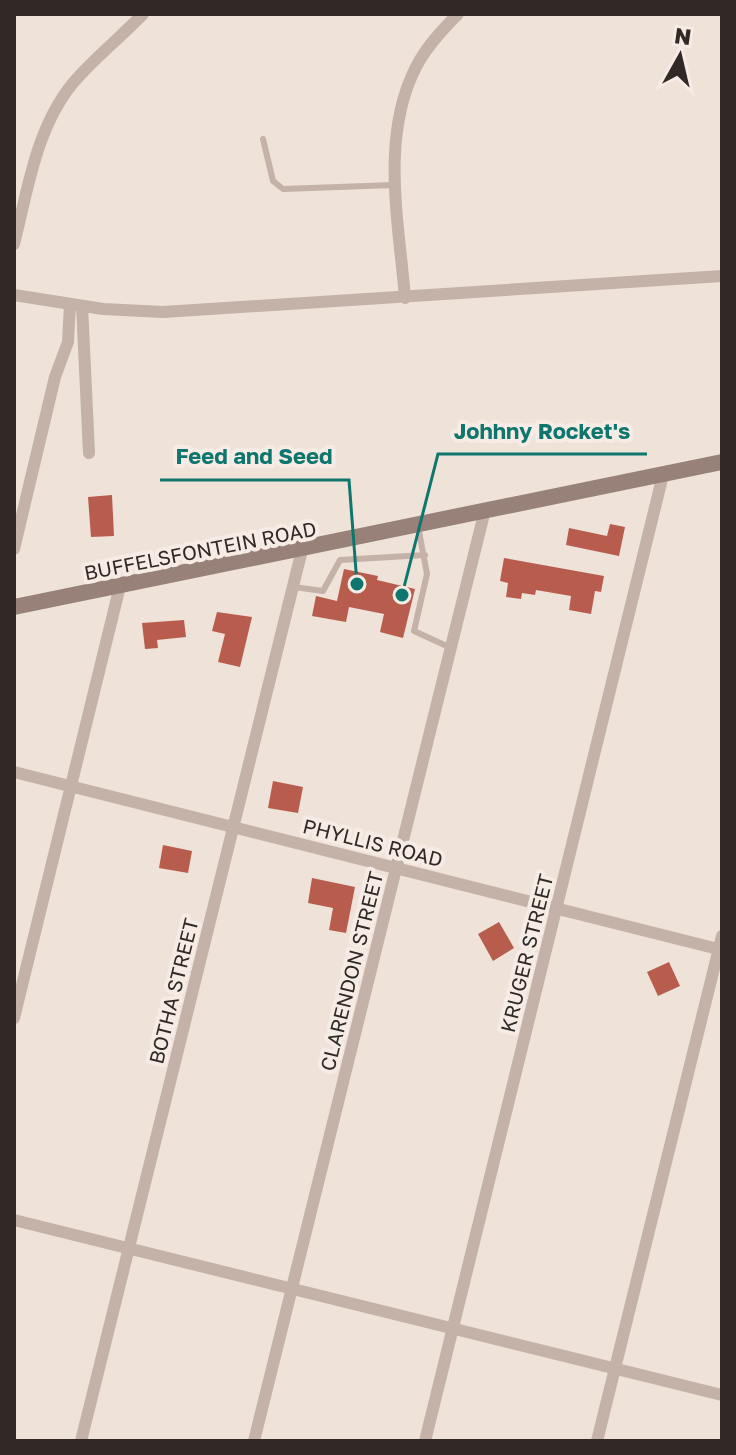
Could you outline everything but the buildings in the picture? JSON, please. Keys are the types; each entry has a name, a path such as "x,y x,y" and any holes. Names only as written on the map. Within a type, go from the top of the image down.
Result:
{"main road":[{"name":"BUFFELSFONTEIN ROAD","path":"14,607 722,462"}],"street":[{"path":"14,244 40,140 56,110 74,82 143,14"},
{"path":"405,298 396,185 397,130 403,99 416,66 437,35 458,14"},
{"path":"14,295 76,305 163,312 722,276"},
{"path":"76,305 89,453"},
{"path":"14,549 55,377 68,342 76,305"},
{"name":"KRUGER STREET","path":"425,1441 663,475"},
{"name":"CLARENDON STREET","path":"254,1441 485,510"},
{"name":"BOTHA STREET","path":"81,1441 302,550"},
{"path":"14,1018 120,586"},
{"name":"PHYLLIS ROAD","path":"14,772 557,909 721,945"},
{"path":"597,1441 721,945"},
{"path":"14,1220 722,1395"}],"lane":[{"path":"263,139 273,181 283,189 396,185"},
{"path":"418,525 427,574 414,631 451,648"},
{"path":"294,587 323,591 340,560 425,555"}],"place":[{"name":"Feed and Seed","path":"357,584"},
{"name":"Johhny Rocket's","path":"402,595"}]}
